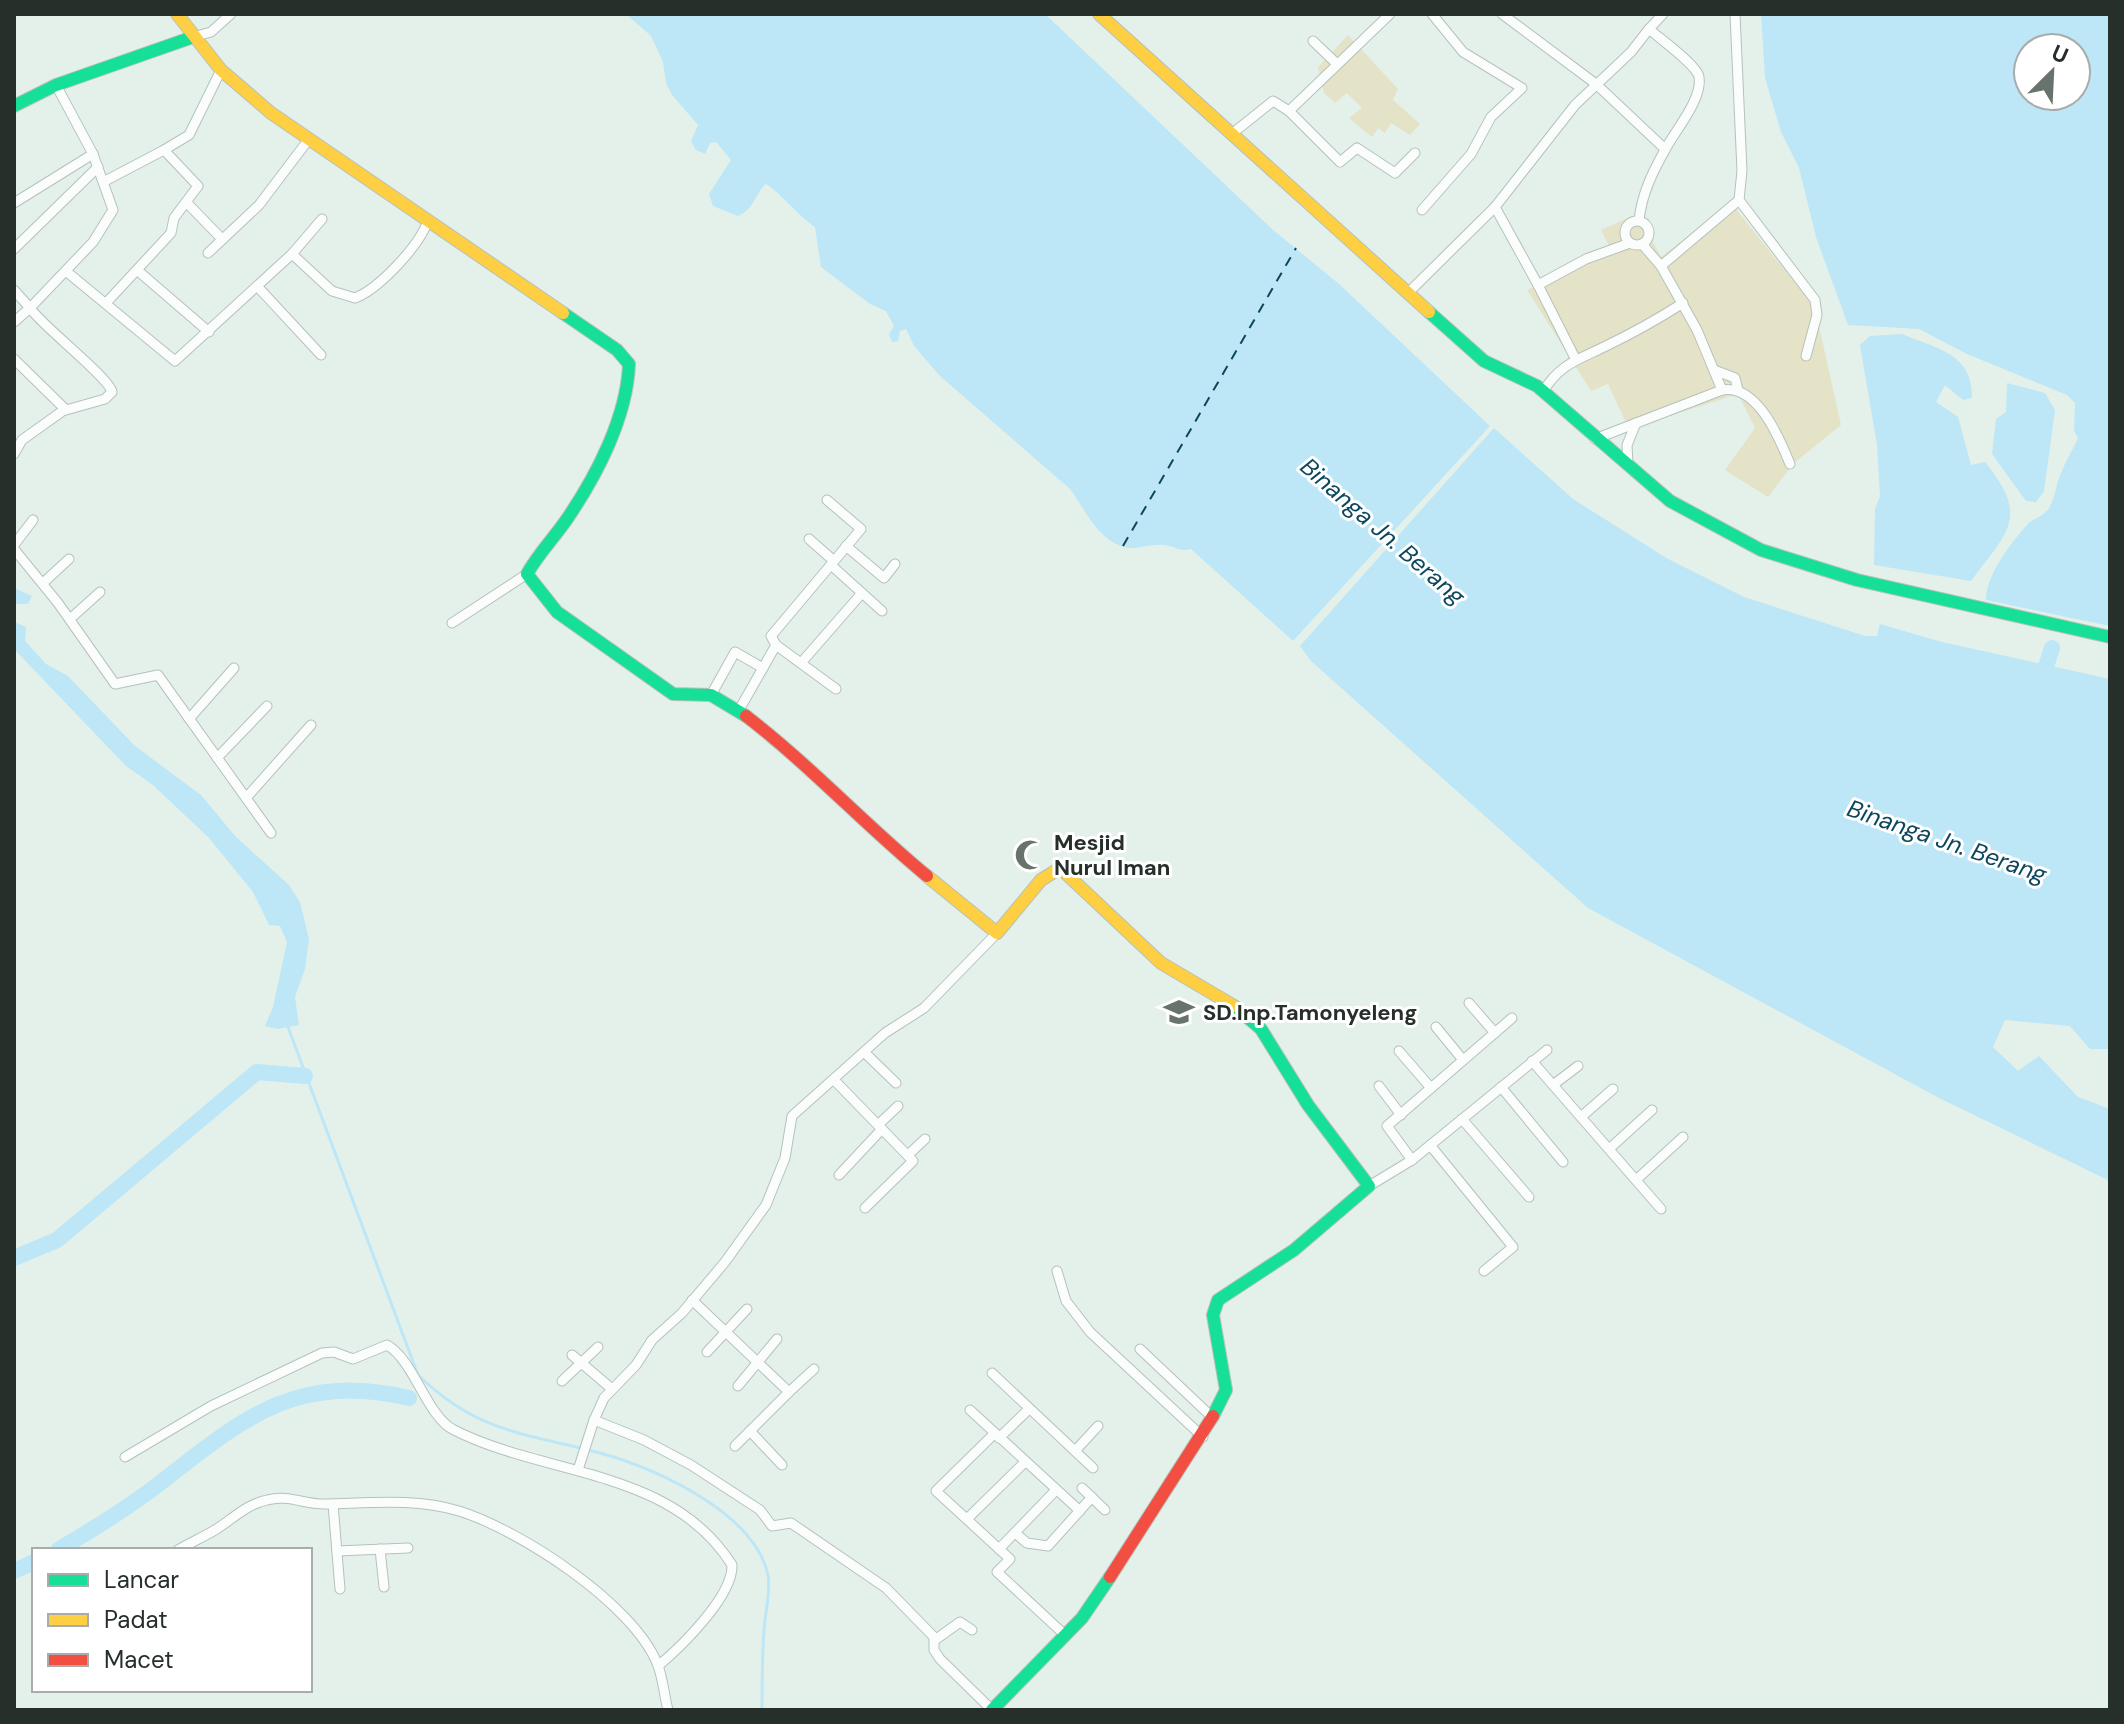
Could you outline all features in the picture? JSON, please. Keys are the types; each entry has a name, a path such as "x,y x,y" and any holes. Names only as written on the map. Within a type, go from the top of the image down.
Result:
{"street":[{"path":"177,14 221,70 271,113 617,350 629,364 618,410 592,476 566,521 527,574 452,623"},
{"path":"14,106 56,85 211,32 231,14"},
{"path":"1099,14 1488,364 1518,374 1543,392 1629,469 1670,501 1761,550 1846,577 2110,637"},
{"path":"1289,111 1390,14"},
{"path":"1422,210 1471,154 1488,123 1522,87 1463,52 1432,14"},
{"path":"1502,14 1596,84 1665,149"},
{"path":"1409,292 1495,207 1596,84 1631,52 1663,14"},
{"path":"1735,14 1742,171 1739,200 1815,300 1817,315 1806,356"},
{"path":"1639,220 1641,200 1665,149 1681,127 1699,77 1649,29"},
{"path":"1313,41 1337,64"},
{"path":"105,181 189,135 221,70"},
{"path":"14,322 67,272 111,218 113,205 105,181 56,85"},
{"path":"1233,133 1273,101 1289,111 1340,162 1357,148 1395,173 1415,153"},
{"path":"208,253 259,205 309,139"},
{"path":"107,302 171,233 174,218 198,186 164,150"},
{"path":"14,203 93,154"},
{"path":"14,249 98,167"},
{"path":"1661,266 1739,200"},
{"path":"187,203 222,239"},
{"path":"1495,207 1575,358"},
{"path":"67,272 107,302 171,360 184,355 209,332 292,254 322,219"},
{"path":"292,254 332,291 348,298 362,296 413,247 428,220"},
{"path":"1630,243 1625,237 1626,228 1639,220"},
{"path":"1639,220 1649,230 1642,244"},
{"path":"1538,285 1586,259 1630,243 1642,244 1661,266 1683,303 1722,390"},
{"path":"137,270 209,332"},
{"path":"257,286 321,355"},
{"path":"14,290 112,388 105,399 64,410 22,440 14,454"},
{"path":"1543,392 1553,376 1575,358 1604,347 1683,303"},
{"path":"14,359 64,410"},
{"path":"1714,370 1735,378 1738,390"},
{"path":"1595,439 1722,390 1738,390 1748,396 1764,416 1790,464"},
{"path":"1629,469 1627,445 1637,421"},
{"path":"827,500 861,529 771,636 776,645 836,689"},
{"path":"33,520 14,547 115,684 158,675 271,833"},
{"path":"809,539 882,611"},
{"path":"846,546 884,578 895,564"},
{"path":"43,583 69,559"},
{"path":"527,574 533,586 568,620 673,694 711,695 739,710 788,748 898,853 997,933"},
{"path":"70,619 100,592"},
{"path":"801,663 862,593"},
{"path":"739,710 776,645"},
{"path":"711,695 735,652 763,668"},
{"path":"189,719 234,668"},
{"path":"217,758 267,706"},
{"path":"246,798 311,725"},
{"path":"580,1465 595,1411 636,1365 652,1340 725,1262 766,1205 785,1158 790,1119 864,1052 924,1008 997,933 1041,880 1060,868 1161,963 1218,995 1261,1029 1308,1105 1369,1186"},
{"path":"1469,1003 1495,1033"},
{"path":"1412,1160 1387,1126 1512,1018"},
{"path":"1436,1027 1463,1060"},
{"path":"972,1630 960,1622 935,1640 934,1650 992,1710 1066,1636 1091,1605 1203,1437 1225,1395 1227,1382 1213,1315 1218,1300 1294,1250 1369,1186 1412,1160 1547,1050"},
{"path":"1399,1051 1431,1088"},
{"path":"864,1052 896,1083"},
{"path":"1532,1061 1661,1209"},
{"path":"1553,1085 1578,1066"},
{"path":"834,1080 913,1161 865,1208"},
{"path":"1379,1086 1401,1115"},
{"path":"1501,1087 1563,1162"},
{"path":"1581,1117 1613,1089"},
{"path":"839,1175 898,1106"},
{"path":"1609,1149 1652,1110"},
{"path":"1462,1119 1529,1197"},
{"path":"1636,1180 1683,1137"},
{"path":"908,1155 925,1139"},
{"path":"1430,1145 1513,1247 1484,1271"},
{"path":"1057,1271 1066,1301 1090,1332 1203,1437"},
{"path":"692,1300 789,1392"},
{"path":"707,1352 747,1309"},
{"path":"738,1386 777,1339"},
{"path":"125,1457 211,1406 322,1353 334,1352 353,1359 387,1345 452,1429 505,1449 580,1465 626,1484 663,1502 713,1538 732,1565 729,1581 697,1630 658,1666"},
{"path":"562,1381 598,1347"},
{"path":"1140,1349 1213,1418"},
{"path":"572,1355 612,1389"},
{"path":"735,1446 814,1369"},
{"path":"992,1373 1093,1468"},
{"path":"1029,1409 936,1491 1010,1559 997,1572 1066,1636"},
{"path":"970,1410 1080,1511"},
{"path":"593,1423 644,1440 691,1465 760,1510 772,1526 788,1522 798,1527 886,1588 935,1640"},
{"path":"1075,1451 1098,1426"},
{"path":"750,1431 782,1465"},
{"path":"967,1519 1025,1462"},
{"path":"1082,1488 1105,1510"},
{"path":"999,1549 1056,1490"},
{"path":"1015,1533 1027,1543 1048,1546 1092,1497"},
{"path":"182,1548 215,1530 239,1511 269,1499 296,1498 333,1504 399,1502 470,1515 594,1587 637,1629 658,1666 668,1710"},
{"path":"333,1504 340,1589"},
{"path":"337,1551 408,1548"},
{"path":"380,1549 384,1587"}],"shaded area":[{"path":"1348,35 1398,89 1393,100 1420,124 1410,135 1391,123 1385,133 1378,128 1372,137 1349,118 1362,108 1347,93 1335,103 1324,93 1318,67"},
{"path":"1731,203 1815,308 1841,425 1794,463 1768,497 1725,470 1755,428 1738,394 1629,429 1608,384 1591,391 1527,290 1611,250 1601,230 1632,216 1649,218 1652,240 1661,257"}],"water":[{"name":"Binanga Jn. Berang","path":"626,14 1045,14 1272,229 1339,284 1490,426 1293,641 1191,549 1166,545 1131,548 1102,534 1070,489 940,376 914,346 906,329 900,331 898,341 892,342 889,334 894,326 886,311 870,304 821,267 815,227 766,184 748,209 738,216 713,206 709,194 731,160 716,142 710,143 705,154 696,150 691,141 698,125 672,95 666,83 663,62 651,36"},
{"path":"1761,14 2110,14 2110,626 1986,600 1990,580 2007,550 2027,525 2048,510 2052,502 2060,475 2078,438 2074,431 2075,403 2067,395 1967,354 1919,329 1848,325 1816,237 1799,168 1781,132 1765,78"},
{"path":"1902,334 1940,349 1960,362 1966,371 1972,398 1963,400 1945,385 1936,402 1958,417 1971,465 1985,462 2007,497 2010,511 2004,536 1971,581 1874,565 1875,509 1880,496 1877,445 1860,345 1870,336"},
{"path":"2007,383 2045,393 2055,410 2044,491 2036,502 2026,501 1992,454 1996,419 2006,412"},
{"name":"Binanga Jn. Berang","path":"1494,428 1573,499 1668,559 1744,597 1865,636 1877,636 1880,624 1942,642 2110,679 2110,1049 2090,1049 2070,1026 2005,1020 1993,1047 2018,1071 2039,1056 2078,1097 2110,1109 2110,1181 1939,1098 1588,908 1311,661 1300,646"},
{"path":"14,588 32,596 28,604 15,604 14,622"},
{"path":"14,622 26,627 25,641 46,664 68,676 135,746 201,795 236,837 289,885 300,902 309,939 305,969 295,997 299,1025 278,1029 265,1026 273,1007 287,942 280,926 269,925 253,892 209,838 153,785 126,766 14,649"}],"waterway":[{"path":"2041,682 2052,648"},
{"path":"288,1027 418,1375 456,1406 493,1425 581,1448"},
{"path":"14,1258 57,1240 257,1072 305,1076"},
{"path":"61,1548 135,1501 218,1439 273,1406 302,1396 334,1391 409,1398"},
{"path":"588,1450 639,1466 694,1493 720,1510 742,1530 759,1552 769,1581 763,1640 762,1710"},
{"path":"14,1571 32,1563"}],"ferry route":[{"path":"1123,546 1296,248"}],"traffic: fast":[{"path":"14,106 56,85 193,37"},
{"path":"1429,312 1484,361 1537,386 1670,501 1761,550 1857,580 2110,637"},
{"path":"563,313 617,350 629,364 627,384 616,425 599,465 567,519 527,574 557,612 673,694 711,695 746,716"},
{"path":"1213,1416 1226,1390 1213,1315 1218,1300 1294,1250 1369,1186 1308,1105 1261,1029 1234,1006"},
{"path":"992,1710 1082,1618 1110,1577"}],"traffic: slow":[{"path":"177,14 221,70 271,113 563,313"},
{"path":"1099,14 1429,312"},
{"path":"927,876 997,933 1041,880 1060,868 1161,963 1234,1006"}],"traffic: jam":[{"path":"746,716 793,754 927,876"},
{"path":"1110,1577 1213,1416"}],"place":[{"name":"Mesjid Nurul Iman","path":"1030,855"},
{"name":"SD.Inp.Tamonyeleng","path":"1179,1012"}]}
